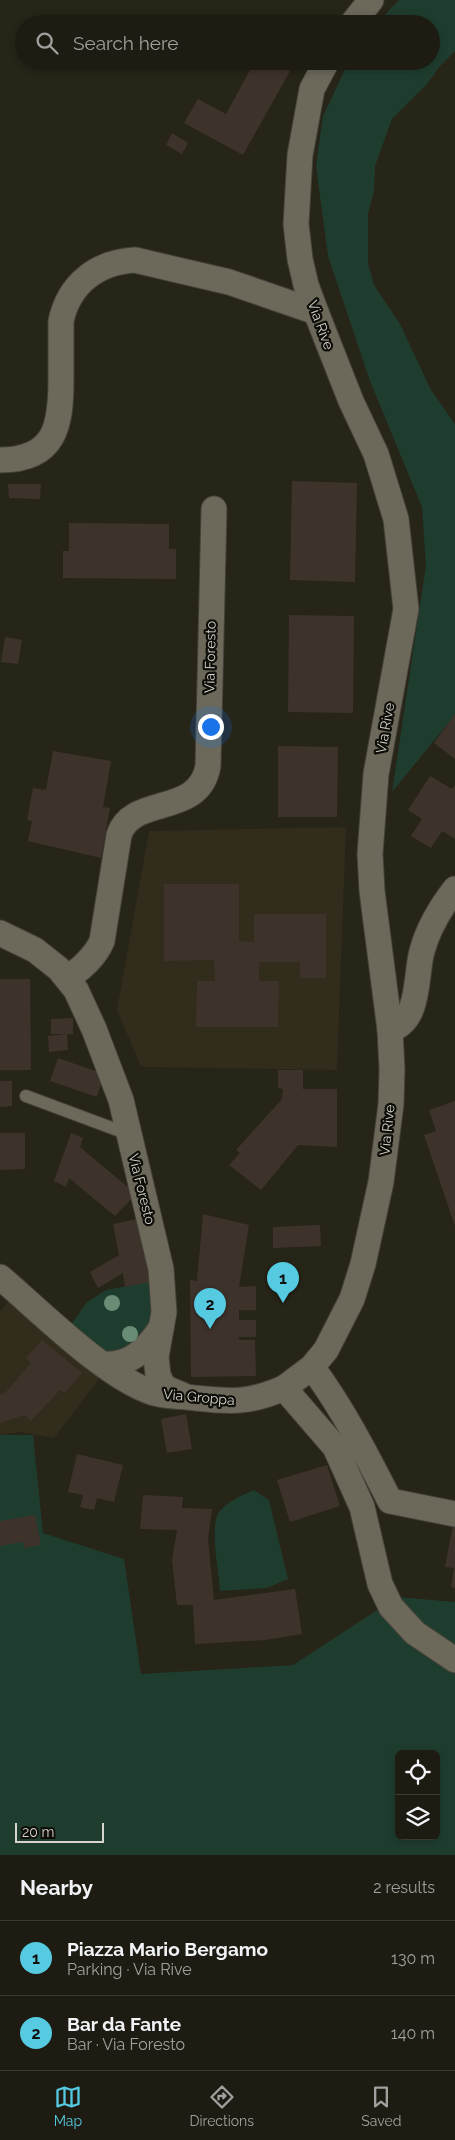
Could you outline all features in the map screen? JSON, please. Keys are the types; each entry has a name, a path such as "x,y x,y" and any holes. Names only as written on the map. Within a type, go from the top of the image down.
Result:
{"street":[{"path":"359,15 371,0"},
{"name":"Via Rive","path":"284,1388 312,1367 326,1350 352,1298 374,1220 381,1182 392,1070 390,1030 372,891 370,854 376,774 406,609 396,519 376,454 351,401 316,312 306,285 300,259 296,224 296,194 300,155 312,89 322,70"},
{"path":"0,460 19,459 37,452 52,437 56,428 61,402 61,321 63,312 73,290 92,272 124,260 135,260 229,282 316,312"},
{"name":"Via Foresto","path":"68,978 90,960 102,941 119,835 125,822 138,814 184,799 194,793 206,776 208,766 214,509"},
{"path":"390,1030 403,1022 408,1016 413,1004 422,950 440,908 455,889"},
{"name":"Via Foresto","path":"0,932 35,950 59,968 76,990 94,1029 121,1100 161,1269 162,1326 156,1357 158,1375 162,1384 168,1389 185,1396"},
{"name":"Via Groppa","path":"0,1277 103,1364 142,1388 171,1396 217,1400 250,1400 284,1388"},
{"path":"103,1364 113,1364 137,1356 148,1346 162,1326"},
{"path":"312,1367 344,1413 390,1500 455,1514"},
{"path":"284,1388 335,1447 362,1507 380,1584 391,1607 414,1632 455,1660"}],"lane":[{"path":"26,1096 128,1134"}],"shaded area":[{"path":"346,827 337,1070 141,1067 117,1010 149,831"},
{"path":"8,1302 99,1379 54,1438 20,1432 0,1435 0,1311"}],"green space":[{"path":"399,0 455,0 455,51 440,66 440,15 385,15"},
{"path":"345,70 437,70 427,84 392,119 375,166 374,191 368,214 368,263 374,285 400,324 431,390 455,424 455,715 392,792 426,566 422,507 370,381 328,256 316,166 323,116"},
{"path":"155,1281 154,1317 147,1331 129,1346 107,1354 70,1326 87,1302 106,1290"},
{"path":"0,1435 33,1435 43,1533 124,1559 141,1674 293,1665 397,1597 455,1602 455,1855 0,1855"},
{"path":"254,1490 269,1500 288,1579 267,1588 220,1591 215,1540 218,1514 229,1502"}],"building":[{"path":"250,70 290,71 243,155 184,123 198,99 226,114"},
{"path":"172,133 188,143 182,154 166,145"},
{"path":"292,481 357,483 355,582 290,580"},
{"path":"8,484 41,484 40,499 9,498"},
{"path":"69,523 169,524 169,549 176,549 176,579 63,578 63,551 69,551"},
{"path":"289,615 354,616 353,713 288,712"},
{"path":"5,637 22,640 18,664 1,662"},
{"path":"455,714 455,759 434,743"},
{"path":"278,746 338,747 337,817 278,817"},
{"path":"53,751 111,761 103,807 110,808 101,858 28,841 32,821 27,820 33,788 46,790"},
{"path":"430,776 452,789 455,785 455,839 442,831 431,848 411,836 422,819 408,810"},
{"path":"164,884 239,884 239,941 254,942 254,914 326,914 326,978 300,978 300,962 259,962 259,981 279,981 278,1027 196,1027 197,981 215,981 214,960 164,961"},
{"path":"0,979 30,979 31,1070 0,1070"},
{"path":"73,1018 73,1034 51,1034 51,1019"},
{"path":"67,1034 68,1050 49,1052 48,1036"},
{"path":"58,1058 104,1074 97,1097 50,1081"},
{"path":"278,1070 303,1070 303,1089 337,1089 337,1147 298,1145 261,1190 229,1165 240,1153 236,1150 282,1099 283,1089 278,1088"},
{"path":"0,1081 12,1081 12,1106 0,1107"},
{"path":"455,1101 455,1226 424,1135 436,1131 429,1110"},
{"path":"0,1133 25,1133 25,1169 0,1170"},
{"path":"71,1133 83,1138 80,1147 136,1194 115,1216 69,1178 66,1187 54,1181"},
{"path":"203,1214 249,1225 239,1287 256,1286 256,1310 239,1310 239,1320 256,1320 256,1337 239,1337 239,1340 255,1340 256,1376 191,1377 190,1280 197,1281"},
{"path":"142,1218 155,1281 125,1287 123,1273 98,1288 90,1272 119,1255 113,1224"},
{"path":"320,1225 321,1246 273,1248 273,1227"},
{"path":"42,1340 82,1373 65,1393 60,1390 31,1421 24,1415 0,1423 0,1395 5,1393 31,1363 26,1358"},
{"path":"186,1414 192,1449 167,1453 161,1419"},
{"path":"77,1454 123,1465 114,1502 97,1498 94,1510 80,1507 83,1495 68,1492"},
{"path":"327,1465 340,1506 290,1522 277,1480"},
{"path":"143,1495 183,1497 182,1508 212,1509 208,1539 214,1600 295,1589 302,1634 265,1640 195,1644 193,1605 177,1605 172,1560 177,1530 140,1529"},
{"path":"35,1515 41,1545 24,1548 23,1542 0,1546 0,1521"},
{"path":"453,1525 455,1525 455,1588 451,1587 454,1568 445,1567"}],"place":[{"name":"Piazza Mario Bergamo","path":"283,1303"},
{"name":"Bar da Fante","path":"210,1329"}]}
